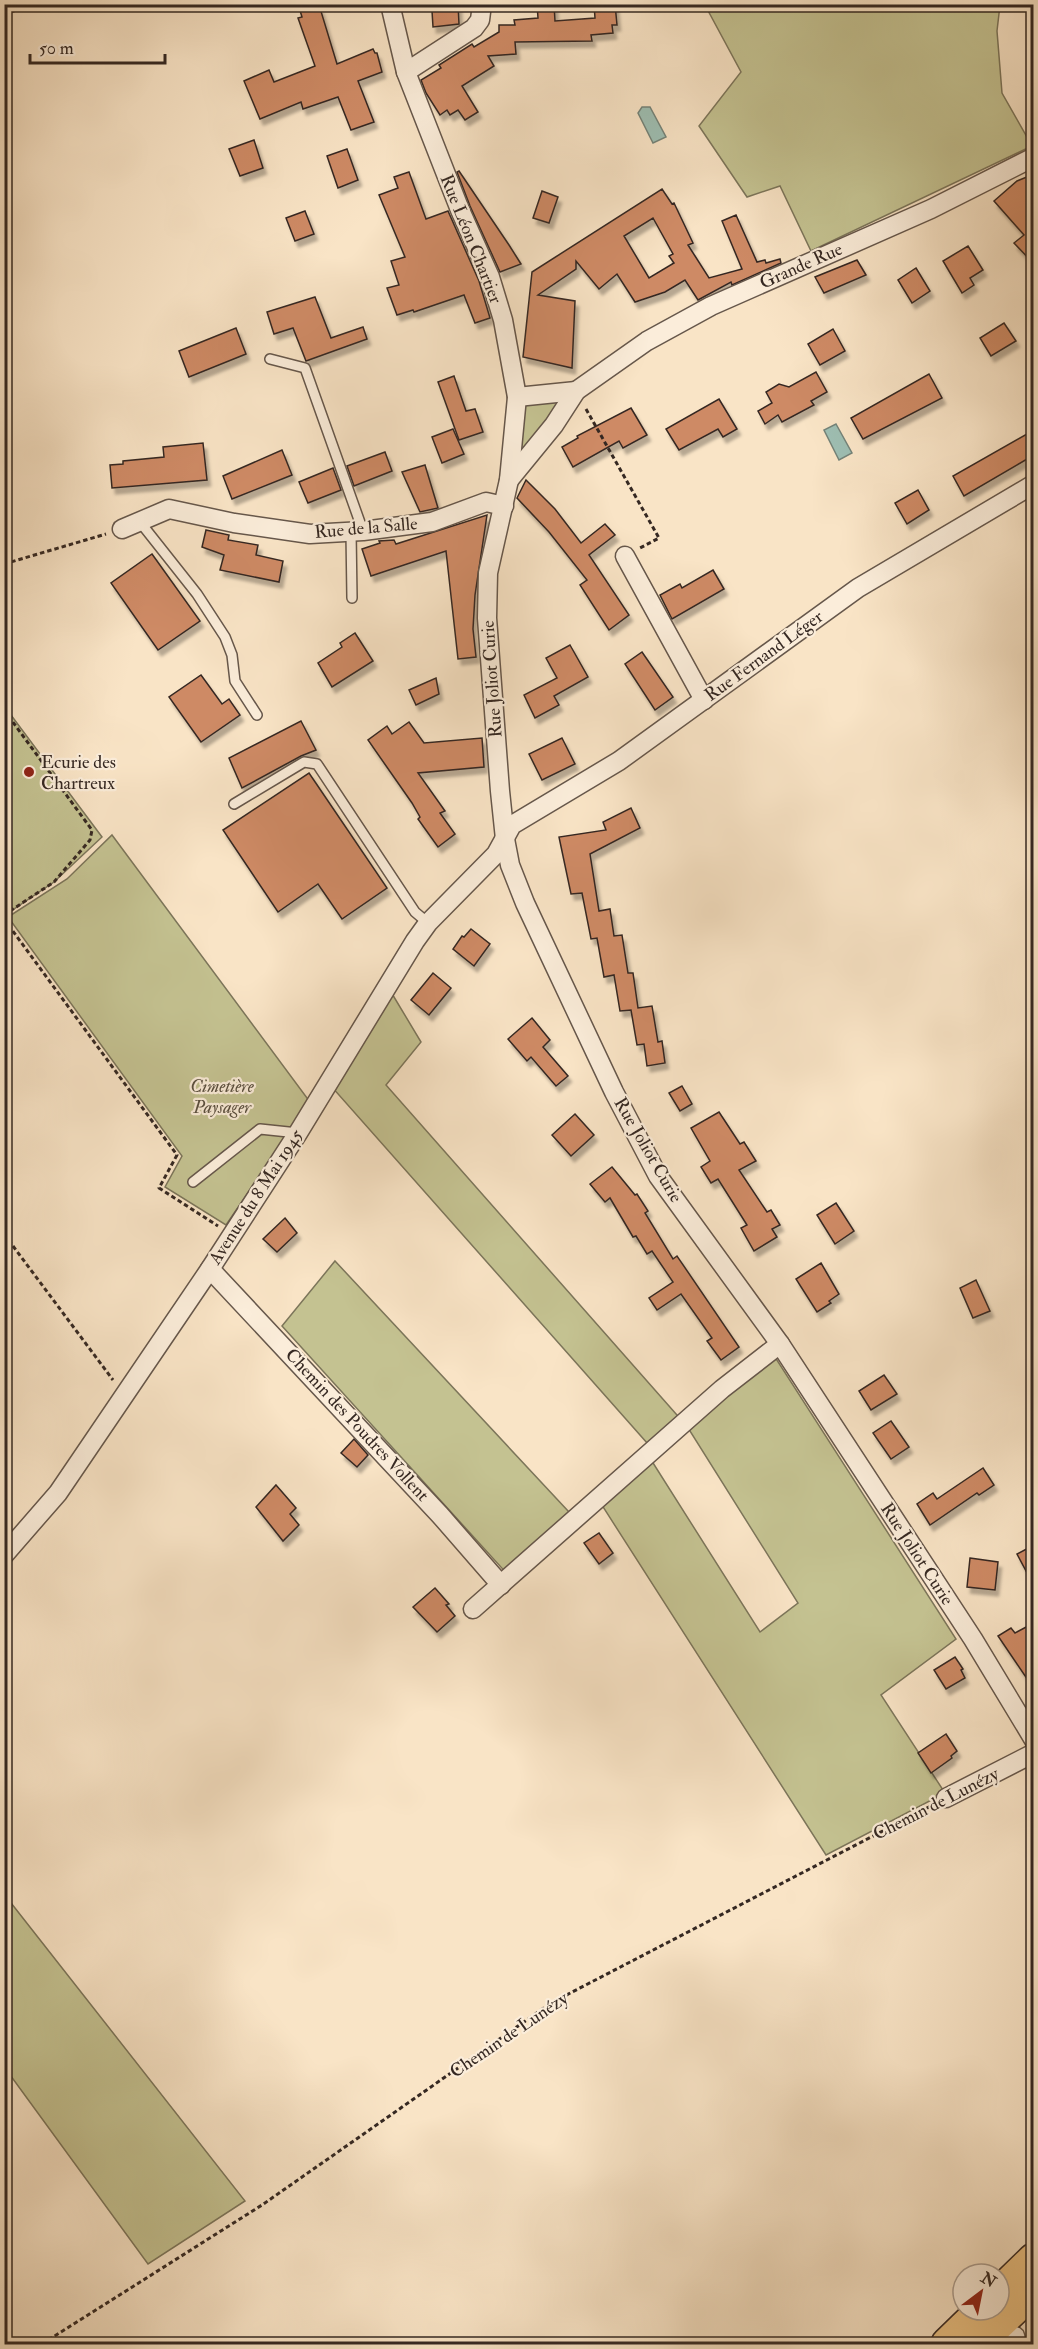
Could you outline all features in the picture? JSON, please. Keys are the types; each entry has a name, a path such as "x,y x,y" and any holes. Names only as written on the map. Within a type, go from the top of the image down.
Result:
{"highway":[{"path":"1011,2282 1034,2260"},
{"path":"976,2344 1034,2289"},
{"path":"948,2344 971,2322"}],"street":[{"name":"Rue Léon Chartier","path":"390,4 406,72 460,210 490,276 503,320 517,397 509,480"},
{"path":"406,72 474,28 480,20 482,4"},
{"name":"Grande Rue","path":"509,480 554,425 576,391 647,341 711,306 931,209 1034,157"},
{"name":"Grande Rue","path":"517,397 576,391"},
{"name":"Rue Joliot Curie","path":"509,480 489,573 487,618 505,838 510,866 525,903 614,1092 658,1176 780,1344 973,1639 1034,1740"},
{"name":"Rue Fernand Léger","path":"505,838 512,825 620,761 858,588 1034,484"},
{"name":"Rue de la Salle","path":"122,529 169,509 234,523 310,534 432,522 486,502 504,506"},
{"path":"625,556 704,700"},
{"name":"Avenue du 8 Mai 1945","path":"4,1555 58,1493 210,1269 298,1134 415,940 428,923 496,854 505,838"},
{"name":"Chemin des Poudres Vollent","path":"210,1269 440,1515 501,1585"},
{"path":"473,1609 723,1389 780,1344"},
{"name":"Chemin de Lunézy","path":"946,1798 1034,1753"}],"lane":[{"path":"270,359 305,368 357,531 351,598"},
{"path":"140,522 197,594 225,637 232,655 235,681 258,715"},
{"path":"234,804 304,762 317,764 415,912 428,923"},
{"path":"193,1182 260,1129 298,1134"}],"path":[{"path":"4,14 36,4"},
{"path":"594,423 659,538 625,556"},
{"path":"4,564 122,529"},
{"path":"4,710 92,830 90,840 54,882 4,915"},
{"path":"4,919 177,1155 159,1188 232,1236"},
{"path":"4,1234 125,1396"},
{"name":"Chemin de Lunézy","path":"42,2344 262,2205 552,2003 946,1798"}],"green space":[{"path":"705,5 1000,5 997,31 1002,93 1032,146 811,251 780,186 747,197 699,126 741,72"},
{"path":"569,395 534,448 516,452 521,401"},
{"name":"Ecurie des Chartreux","path":"5,707 102,837 54,882 5,915"},
{"name":"Cimetière Paysager","path":"112,835 310,1102 226,1225 165,1187 182,1156 8,917 67,879"},
{"path":"391,992 421,1042 386,1085 684,1423 775,1357 956,1639 881,1695 945,1793 826,1855 598,1499 648,1455 760,1632 798,1603 685,1423 648,1444 331,1086"},
{"path":"335,1261 569,1512 510,1577 282,1326"},
{"path":"4,1894 245,2201 148,2264 5,2068"}],"water":[{"path":"642,107 650,107 666,137 653,143 638,113"},
{"path":"836,424 852,453 839,460 824,430"}],"building":[{"path":"298,4 316,4 318,9 320,8 337,64 373,49 377,53 382,72 358,81 374,122 351,130 338,97 303,109 301,102 260,119 244,81 269,70 274,82 315,66 298,18 302,17"},
{"path":"441,4 458,4 459,24 433,27 432,11 441,10"},
{"path":"537,4 554,4 555,21 595,18 594,4 615,4 617,25 612,25 613,33 591,35 592,41 515,42 516,54 488,56 494,66 462,86 478,112 465,120 458,110 450,115 447,110 440,115 426,93 421,80 441,68 439,65 472,44 474,47 499,32 499,25 515,25 514,20 538,18"},
{"path":"254,140 263,168 240,176 229,149"},
{"path":"347,149 358,180 338,188 327,156"},
{"path":"459,171 521,264 500,272 470,206 457,172"},
{"path":"409,172 426,219 448,211 479,281 490,318 475,323 464,295 414,312 413,310 397,315 387,288 399,285 391,261 405,257 379,195 398,188 394,177"},
{"path":"1034,174 1034,264 1014,243 1024,235 994,201 1017,181"},
{"path":"662,189 672,204 674,203 693,243 688,245 709,278 742,269 722,221 736,215 757,262 765,260 766,263 780,259 781,263 732,285 731,282 698,300 685,280 665,292 635,302 617,274 599,289 576,261 576,269 538,295 575,301 572,368 523,357 532,272","holes":["653,218 673,254 669,256 674,263 649,278 624,236"]},
{"path":"542,191 558,197 549,223 533,218"},
{"path":"305,211 314,234 295,241 286,218"},
{"path":"968,246 983,270 970,278 974,285 962,293 943,261"},
{"path":"857,260 866,275 824,293 815,277"},
{"path":"916,268 930,291 912,303 898,280"},
{"path":"315,297 331,338 363,327 367,339 306,361 293,328 274,334 267,312"},
{"path":"1004,323 1016,341 991,356 980,338"},
{"path":"236,328 246,354 189,377 179,351"},
{"path":"833,329 845,351 820,365 808,344"},
{"path":"816,372 827,392 811,401 814,405 782,422 778,415 765,424 758,411 772,403 766,392 779,384 789,387"},
{"path":"929,374 942,398 863,439 851,418"},
{"path":"454,376 466,411 475,409 483,432 459,440 438,382"},
{"path":"719,399 737,429 723,437 718,429 679,450 666,429"},
{"path":"631,408 647,435 623,448 619,441 573,467 562,447 578,438 577,436"},
{"path":"453,429 464,454 442,463 432,437"},
{"path":"1034,430 1034,455 964,496 953,476"},
{"path":"203,443 207,480 112,488 110,465 123,464 123,461 164,457 163,447"},
{"path":"282,450 292,475 232,499 223,476"},
{"path":"385,452 392,471 354,486 347,466"},
{"path":"425,465 438,508 420,512 402,472"},
{"path":"333,468 341,490 308,503 299,482"},
{"path":"526,480 555,509 581,543 605,524 615,535 589,555 629,615 609,630 580,585 587,580 549,532 517,498"},
{"path":"918,490 929,510 907,524 895,503"},
{"path":"487,515 475,595 473,629 476,657 458,659 446,551 371,576 362,549 380,543 379,541 394,540 396,544"},
{"path":"206,530 229,535 228,540 258,545 256,555 283,561 279,582 220,570 224,555 202,547"},
{"path":"152,554 200,621 158,650 111,583"},
{"path":"713,570 724,589 672,619 660,595 680,584 682,588"},
{"path":"355,633 373,661 332,687 318,663 342,647 340,643"},
{"path":"570,645 588,677 554,696 559,705 535,718 524,695 557,678 546,658"},
{"path":"642,652 673,697 655,710 625,664"},
{"path":"201,675 222,704 229,699 240,715 201,742 169,697"},
{"path":"436,678 439,694 416,705 409,690"},
{"path":"301,721 316,750 242,788 229,758"},
{"path":"409,722 424,743 482,738 484,767 418,773 445,811 440,813 455,834 438,847 418,819 420,817 412,803 368,740 387,726 392,734"},
{"path":"562,738 575,764 542,780 529,754"},
{"path":"309,773 387,888 342,919 318,884 278,912 223,830"},
{"path":"631,808 640,828 590,854 599,911 610,909 614,936 622,935 628,973 633,973 638,1008 652,1006 658,1042 662,1041 665,1063 647,1066 644,1044 637,1045 631,1010 620,1011 614,975 604,977 597,938 591,939 582,893 571,894 559,837 606,830 603,822"},
{"path":"471,929 490,944 474,966 453,949 462,936 464,937"},
{"path":"433,973 451,988 429,1015 411,1000"},
{"path":"532,1018 550,1040 543,1047 568,1076 556,1086 531,1057 527,1061 508,1039"},
{"path":"682,1086 692,1104 680,1111 669,1093"},
{"path":"719,1112 740,1144 744,1142 756,1161 739,1170 767,1212 771,1210 780,1225 772,1229 777,1237 754,1251 741,1228 747,1225 718,1179 711,1183 701,1167 710,1161 691,1128"},
{"path":"575,1114 594,1135 571,1156 552,1135"},
{"path":"612,1167 635,1195 637,1194 648,1211 645,1213 673,1259 677,1256 739,1347 721,1360 707,1341 712,1338 681,1294 657,1310 649,1298 673,1282 652,1251 647,1254 636,1236 633,1237 610,1198 605,1202 590,1184"},
{"path":"836,1203 854,1231 835,1244 817,1215"},
{"path":"285,1218 297,1233 277,1252 263,1239"},
{"path":"821,1263 839,1294 829,1301 831,1303 817,1312 796,1279"},
{"path":"976,1280 990,1311 973,1318 960,1288"},
{"path":"884,1375 897,1394 871,1410 859,1391"},
{"path":"891,1421 909,1447 891,1459 873,1433"},
{"path":"354,1439 368,1455 357,1467 341,1453"},
{"path":"983,1468 994,1485 979,1495 977,1493 930,1525 917,1504 933,1493 937,1499"},
{"path":"276,1485 296,1508 290,1514 299,1525 283,1541 256,1507"},
{"path":"599,1533 613,1553 599,1564 584,1543"},
{"path":"1034,1545 1034,1586 1017,1554"},
{"path":"970,1558 998,1562 995,1590 967,1587"},
{"path":"435,1588 449,1604 446,1605 455,1616 437,1632 413,1607"},
{"path":"1028,1626 1034,1635 1034,1689 998,1636 1011,1628 1015,1633"},
{"path":"955,1657 963,1669 961,1670 965,1678 946,1689 934,1670"},
{"path":"946,1734 957,1751 951,1756 952,1758 931,1773 918,1753"}],"place":[{"name":"Ecurie des Chartreux","path":"29,772"}]}
